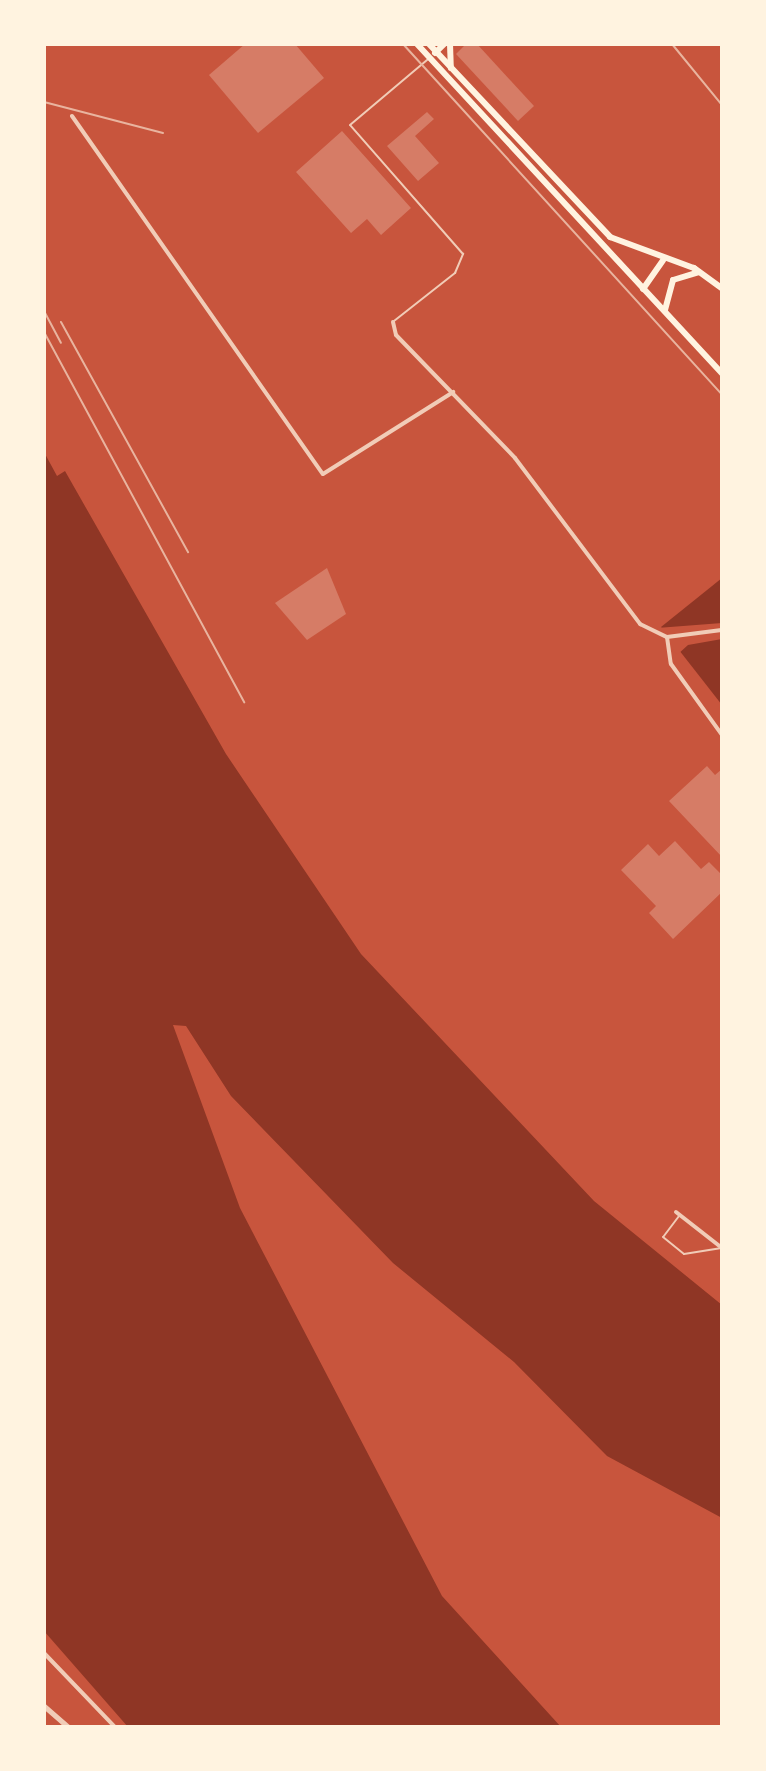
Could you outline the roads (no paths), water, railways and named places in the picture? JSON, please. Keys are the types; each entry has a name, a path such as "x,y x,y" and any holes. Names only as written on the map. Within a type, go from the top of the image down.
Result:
{"main road":[{"path":"417,44 722,373"},
{"path":"429,44 603,231 663,260 703,273 722,288"},
{"path":"429,58 447,44 451,68"},
{"path":"643,289 663,260"},
{"path":"666,313 673,280 703,273"}],"street":[{"path":"72,116 323,474 453,392"},
{"path":"393,322 396,335 525,470 637,620 667,637 722,630"},
{"path":"667,637 668,658 722,735"},
{"path":"678,1214 722,1248"},
{"path":"44,1653 115,1727"},
{"path":"44,1706 68,1727"}],"lane":[{"path":"393,322 464,260 350,125 429,58"},
{"path":"678,1214 663,1237 684,1254 722,1248"}],"railway":[{"path":"403,44 722,394"},
{"path":"672,44 722,105"},
{"path":"44,102 163,133"},
{"path":"44,311 61,343"},
{"path":"61,322 188,552"},
{"path":"44,332 244,702"}]}
